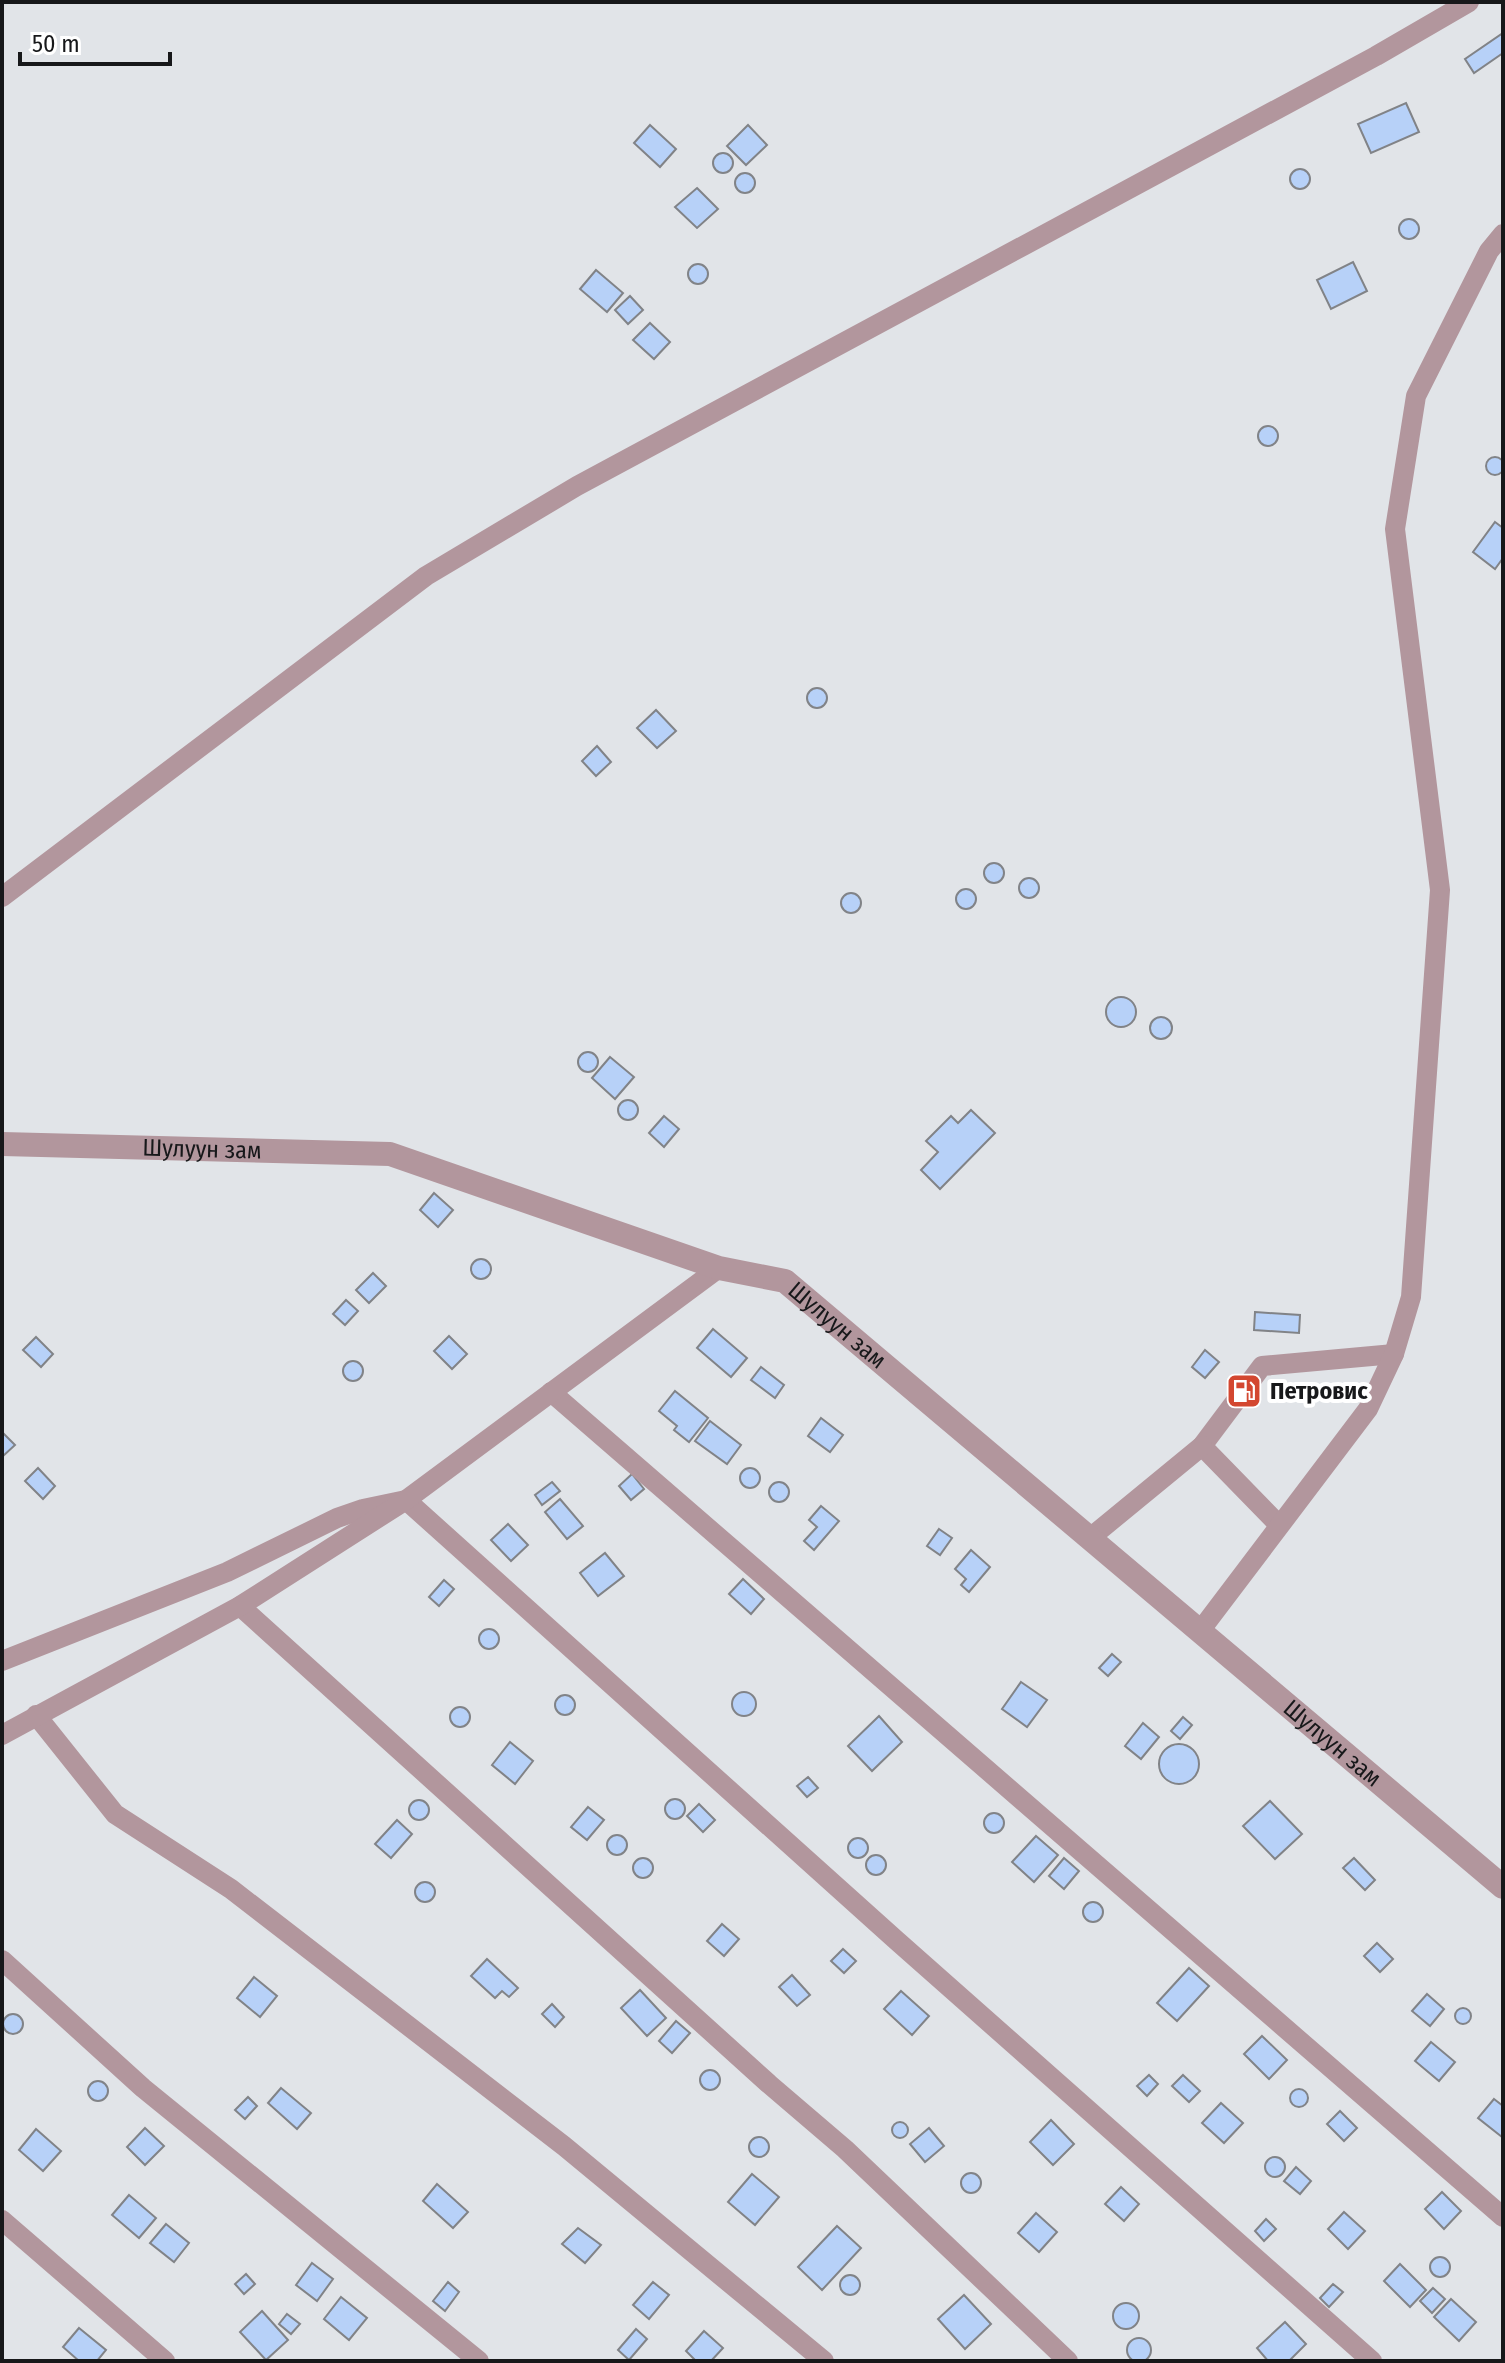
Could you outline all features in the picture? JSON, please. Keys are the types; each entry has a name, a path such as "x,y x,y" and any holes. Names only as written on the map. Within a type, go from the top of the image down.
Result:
{"street":[{"path":"2,897 426,576 577,486 1376,56 1469,2"},
{"path":"1200,1631 1368,1409 1394,1354 1411,1297 1440,890 1395,529 1416,396 1489,251 1503,234"},
{"name":"Шулуун зам","path":"2,1144 390,1154 719,1268 785,1281 1503,1887"},
{"path":"2,1735 240,1606 406,1500 719,1268"},
{"path":"1090,1538 1202,1446 1262,1366 1394,1354"},
{"path":"551,1392 1503,2217"},
{"path":"1202,1446 1279,1525"},
{"path":"2,1661 227,1572 337,1518 406,1500"},
{"path":"406,1500 979,2014 1372,2361"},
{"path":"240,1606 845,2149 1068,2361"},
{"path":"36,1715 115,1814 231,1889 564,2146 824,2361"},
{"path":"2,1960 143,2088 479,2361"},
{"path":"2,2220 165,2361"}],"building":[{"path":"1503,33 1503,53 1474,73 1465,59"},
{"path":"1406,103 1419,132 1371,153 1358,124"},
{"path":"650,125 676,149 660,167 634,143"},
{"path":"748,125 767,145 746,165 727,146"},
{"path":"723,153 730,156 733,163 730,170 723,173 716,170 713,163 716,156"},
{"path":"1300,169 1307,172 1310,179 1307,186 1300,189 1293,186 1290,179 1293,172"},
{"path":"745,173 752,176 755,183 752,190 745,193 738,190 735,183 738,176"},
{"path":"697,188 718,209 697,228 675,207"},
{"path":"1409,219 1416,222 1419,229 1416,236 1409,239 1402,236 1399,229 1402,222"},
{"path":"1353,262 1367,291 1331,309 1317,280"},
{"path":"698,264 705,267 708,274 705,281 698,284 691,281 688,274 691,267"},
{"path":"596,270 623,293 607,312 580,289"},
{"path":"630,296 643,310 628,324 615,310"},
{"path":"650,323 670,342 654,359 633,340"},
{"path":"1268,426 1275,429 1278,436 1275,443 1268,446 1261,443 1258,436 1261,429"},
{"path":"1491,457 1499,457 1504,466 1502,473 1491,475 1486,470 1486,462"},
{"path":"1495,522 1503,528 1503,558 1495,569 1473,552"},
{"path":"817,688 824,691 827,698 824,705 817,708 810,705 807,698 810,691"},
{"path":"656,710 676,731 657,748 637,728"},
{"path":"597,746 611,762 596,776 582,761"},
{"path":"994,863 1001,866 1004,873 1001,880 994,883 987,880 984,873 987,866"},
{"path":"1029,878 1036,881 1039,888 1036,895 1029,898 1022,895 1019,888 1022,881"},
{"path":"966,889 973,892 976,899 973,906 966,909 959,906 956,899 959,892"},
{"path":"851,893 858,896 861,903 858,910 851,913 844,910 841,903 844,896"},
{"path":"1121,997 1132,1001 1136,1012 1132,1023 1121,1027 1110,1023 1106,1012 1110,1001"},
{"path":"1161,1017 1169,1020 1172,1028 1169,1036 1161,1039 1153,1036 1150,1028 1153,1020"},
{"path":"588,1052 595,1055 598,1062 595,1069 588,1072 581,1069 578,1062 581,1055"},
{"path":"610,1057 634,1077 615,1099 592,1078"},
{"path":"628,1100 635,1103 638,1110 635,1117 628,1120 621,1117 618,1110 621,1103"},
{"path":"971,1110 995,1133 940,1189 921,1170 938,1152 926,1141 951,1116 958,1123"},
{"path":"664,1116 679,1129 664,1147 649,1133"},
{"path":"434,1193 453,1210 438,1227 420,1210"},
{"path":"481,1259 488,1262 491,1269 488,1276 481,1279 474,1276 471,1269 474,1262"},
{"path":"373,1273 386,1286 369,1303 356,1290"},
{"path":"346,1300 358,1311 345,1325 333,1314"},
{"path":"1255,1312 1300,1315 1299,1333 1254,1330"},
{"path":"713,1329 747,1358 731,1377 697,1348"},
{"path":"449,1336 467,1354 452,1369 434,1351"},
{"path":"36,1337 53,1354 41,1367 23,1350"},
{"path":"1205,1350 1219,1362 1205,1378 1192,1367"},
{"path":"353,1361 360,1364 363,1371 360,1378 353,1381 346,1378 343,1371 346,1364"},
{"path":"761,1367 784,1385 775,1398 751,1380"},
{"path":"675,1391 708,1418 689,1442 674,1430 677,1426 659,1411"},
{"path":"821,1418 843,1435 830,1452 808,1436"},
{"path":"710,1421 741,1445 727,1464 695,1441"},
{"path":"2,1432 15,1445 2,1457"},
{"path":"38,1468 55,1486 43,1499 25,1481"},
{"path":"750,1468 757,1471 760,1478 757,1485 750,1488 743,1485 740,1478 743,1471"},
{"path":"632,1474 644,1489 631,1500 619,1486"},
{"path":"552,1482 560,1491 542,1505 535,1495"},
{"path":"779,1482 786,1485 789,1492 786,1499 779,1502 772,1499 769,1492 772,1485"},
{"path":"560,1499 583,1526 567,1539 545,1512"},
{"path":"821,1506 839,1521 814,1550 804,1541 817,1527 809,1520"},
{"path":"508,1524 528,1545 511,1561 491,1540"},
{"path":"939,1529 952,1538 940,1555 927,1546"},
{"path":"971,1550 990,1567 969,1592 961,1585 966,1579 955,1569"},
{"path":"605,1553 624,1576 598,1596 580,1573"},
{"path":"743,1579 764,1599 751,1614 729,1594"},
{"path":"444,1580 454,1589 439,1606 429,1597"},
{"path":"489,1629 496,1632 499,1639 496,1646 489,1649 482,1646 479,1639 482,1632"},
{"path":"1112,1654 1121,1662 1108,1676 1099,1668"},
{"path":"1021,1682 1047,1700 1027,1727 1002,1709"},
{"path":"744,1692 755,1699 756,1704 749,1715 744,1716 733,1709 732,1704 739,1693"},
{"path":"565,1695 572,1698 575,1705 572,1712 565,1715 558,1712 555,1705 558,1698"},
{"path":"460,1707 467,1710 470,1717 467,1724 460,1727 453,1724 450,1717 453,1710"},
{"path":"879,1716 902,1742 872,1771 848,1746"},
{"path":"1183,1717 1192,1725 1180,1739 1171,1731"},
{"path":"1143,1723 1159,1737 1141,1759 1125,1746"},
{"path":"510,1742 533,1761 515,1784 492,1765"},
{"path":"1179,1744 1193,1750 1199,1764 1193,1778 1179,1784 1165,1778 1159,1764 1165,1750"},
{"path":"808,1777 818,1788 807,1797 797,1786"},
{"path":"675,1799 682,1802 685,1809 682,1816 675,1819 668,1816 665,1809 668,1802"},
{"path":"419,1800 426,1803 429,1810 426,1817 419,1820 412,1817 409,1810 412,1803"},
{"path":"1270,1801 1302,1834 1275,1859 1243,1826"},
{"path":"699,1804 715,1820 703,1832 687,1816"},
{"path":"588,1807 604,1820 587,1840 571,1827"},
{"path":"994,1813 1001,1816 1004,1823 1001,1830 994,1833 987,1830 984,1823 987,1816"},
{"path":"397,1820 412,1834 391,1858 375,1844"},
{"path":"617,1835 624,1838 627,1845 624,1852 617,1855 610,1852 607,1845 610,1838"},
{"path":"1036,1836 1058,1855 1034,1882 1012,1862"},
{"path":"858,1838 865,1841 868,1848 865,1855 858,1858 851,1855 848,1848 851,1841"},
{"path":"876,1855 883,1858 886,1865 883,1872 876,1875 869,1872 866,1865 869,1858"},
{"path":"643,1858 650,1861 653,1868 650,1875 643,1878 636,1875 633,1868 636,1861"},
{"path":"1064,1858 1079,1871 1064,1889 1049,1876"},
{"path":"1354,1858 1375,1880 1365,1890 1343,1868"},
{"path":"425,1882 432,1885 435,1892 432,1899 425,1902 418,1899 415,1892 418,1885"},
{"path":"1093,1902 1100,1905 1103,1912 1100,1919 1093,1922 1086,1919 1083,1912 1086,1905"},
{"path":"722,1924 739,1939 724,1956 707,1941"},
{"path":"1377,1943 1393,1959 1380,1972 1364,1956"},
{"path":"843,1949 856,1961 844,1973 831,1961"},
{"path":"487,1959 518,1988 509,1997 502,1991 495,1998 471,1976"},
{"path":"1189,1968 1209,1986 1177,2021 1157,2003"},
{"path":"792,1975 810,1995 797,2006 779,1987"},
{"path":"254,1977 277,1996 260,2017 237,1998"},
{"path":"640,1990 666,2018 647,2036 621,2008"},
{"path":"901,1991 929,2016 912,2035 884,2009"},
{"path":"1427,1994 1444,2009 1430,2026 1412,2011"},
{"path":"552,2004 564,2017 555,2027 542,2014"},
{"path":"1460,2008 1466,2008 1471,2016 1469,2022 1460,2024 1455,2019 1455,2013"},
{"path":"13,2014 20,2017 23,2024 20,2031 13,2034 6,2031 3,2024 6,2017"},
{"path":"676,2021 690,2033 672,2053 659,2041"},
{"path":"1262,2036 1287,2060 1269,2079 1244,2054"},
{"path":"1431,2042 1455,2062 1439,2081 1415,2061"},
{"path":"710,2070 717,2073 720,2080 717,2087 710,2090 703,2087 700,2080 703,2073"},
{"path":"1149,2075 1158,2084 1147,2096 1137,2086"},
{"path":"1183,2075 1200,2091 1189,2102 1172,2086"},
{"path":"98,2081 105,2084 108,2091 105,2098 98,2101 91,2098 88,2091 91,2084"},
{"path":"281,2088 311,2113 297,2129 268,2103"},
{"path":"1299,2089 1308,2098 1299,2107 1290,2098"},
{"path":"248,2097 257,2106 245,2119 235,2110"},
{"path":"1494,2099 1503,2106 1502,2137 1478,2118"},
{"path":"1221,2103 1243,2123 1224,2143 1202,2123"},
{"path":"1340,2111 1357,2128 1344,2141 1327,2124"},
{"path":"1051,2120 1074,2144 1053,2165 1030,2142"},
{"path":"900,2122 906,2124 906,2136 900,2138 894,2136 892,2130 894,2124"},
{"path":"145,2128 164,2146 145,2165 127,2147"},
{"path":"929,2128 944,2146 925,2162 910,2144"},
{"path":"36,2129 61,2151 43,2171 19,2150"},
{"path":"755,2137 763,2137 769,2147 763,2157 755,2157 749,2151 749,2143"},
{"path":"1275,2157 1282,2160 1285,2167 1282,2174 1275,2177 1268,2174 1265,2167 1268,2160"},
{"path":"1296,2167 1311,2181 1300,2194 1284,2181"},
{"path":"971,2173 978,2176 981,2183 978,2190 971,2193 964,2190 961,2183 964,2176"},
{"path":"752,2174 779,2197 755,2225 728,2202"},
{"path":"437,2184 468,2212 453,2228 423,2201"},
{"path":"1121,2187 1139,2204 1124,2221 1105,2204"},
{"path":"1442,2192 1461,2211 1444,2229 1425,2209"},
{"path":"129,2195 156,2218 139,2238 112,2215"},
{"path":"1344,2212 1365,2231 1348,2249 1328,2229"},
{"path":"1036,2213 1057,2232 1039,2252 1018,2233"},
{"path":"1266,2219 1276,2229 1264,2241 1255,2231"},
{"path":"166,2224 189,2243 174,2262 150,2243"},
{"path":"837,2226 861,2248 822,2290 798,2267"},
{"path":"578,2228 601,2245 585,2263 562,2244"},
{"path":"1440,2257 1447,2260 1450,2267 1447,2274 1440,2277 1433,2274 1430,2267 1433,2260"},
{"path":"312,2263 333,2279 317,2301 296,2285"},
{"path":"1400,2264 1426,2290 1410,2307 1384,2281"},
{"path":"246,2274 255,2284 244,2294 235,2284"},
{"path":"850,2275 857,2278 860,2285 857,2292 850,2295 843,2292 840,2285 843,2278"},
{"path":"448,2282 459,2292 445,2311 433,2301"},
{"path":"653,2282 669,2295 649,2319 633,2305"},
{"path":"1333,2284 1343,2292 1329,2307 1320,2298"},
{"path":"1433,2288 1445,2299 1432,2313 1420,2301"},
{"path":"964,2295 991,2324 965,2349 938,2319"},
{"path":"341,2297 367,2318 349,2340 324,2319"},
{"path":"1451,2299 1476,2322 1459,2341 1434,2317"},
{"path":"1126,2303 1135,2307 1139,2316 1135,2325 1126,2329 1117,2325 1113,2316 1117,2307"},
{"path":"262,2311 288,2340 266,2360 240,2332"},
{"path":"287,2314 300,2324 291,2334 279,2324"},
{"path":"1285,2322 1306,2344 1289,2361 1268,2361 1257,2348"},
{"path":"79,2328 106,2350 97,2361 79,2361 63,2347"},
{"path":"636,2329 647,2339 629,2360 618,2350"},
{"path":"704,2331 723,2348 711,2361 696,2361 686,2351"},
{"path":"1139,2338 1147,2342 1151,2350 1147,2358 1139,2362 1131,2358 1127,2350 1131,2342"}],"place":[{"name":"Петровис","path":"1244,1391"}]}
